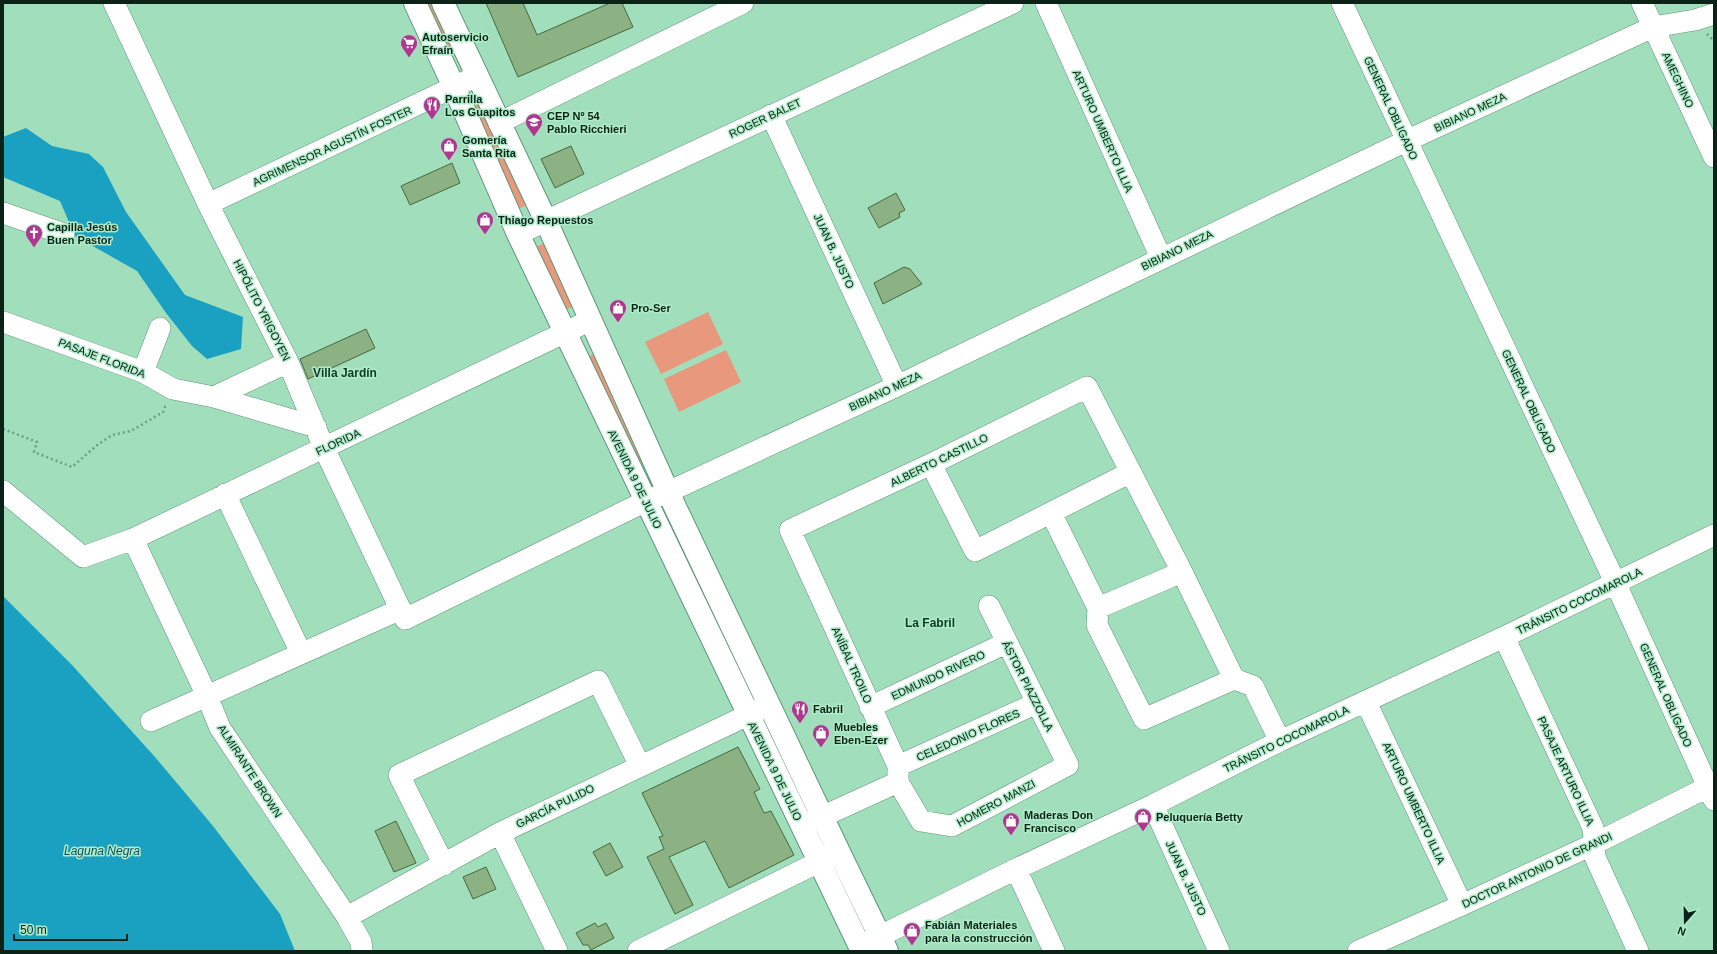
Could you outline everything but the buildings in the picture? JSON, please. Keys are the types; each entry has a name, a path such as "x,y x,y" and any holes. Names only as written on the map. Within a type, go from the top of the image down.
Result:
{"main road":[{"name":"AVENIDA 9 DE JULIO","path":"415,3 454,87 518,234 861,949"},
{"name":"AVENIDA 9 DE JULIO","path":"443,3 546,221 668,492 884,944"}],"street":[{"name":"HIPÓLITO YRIGOYEN","path":"114,3 208,204 288,362 324,448 403,614"},
{"path":"499,123 743,3"},
{"name":"ROGER BALET","path":"518,234 1013,3"},
{"name":"ARTURO UMBERTO ILLIA","path":"1046,3 1161,258"},
{"name":"GENERAL OBLIGADO","path":"1342,3 1712,791"},
{"name":"AMEGHINO","path":"1642,3 1714,157"},
{"name":"BIBIANO MEZA","path":"151,721 301,653 403,614 898,386 1406,141 1653,27 1695,20 1714,14"},
{"name":"AGRIMENSOR AGUSTÍN FOSTER","path":"208,204 477,76"},
{"name":"JUAN B. JUSTO","path":"771,115 898,386"},
{"path":"3,213 64,234"},
{"name":"FLORIDA","path":"3,491 82,557 133,539 591,320"},
{"name":"PASAJE FLORIDA","path":"3,322 143,372 173,389 214,397 316,427"},
{"path":"143,372 160,328"},
{"path":"214,397 288,362"},
{"name":"ALBERTO CASTILLO","path":"790,530 931,464 1087,387 1131,472"},
{"path":"931,464 975,551 1131,472 1234,679 1253,686 1280,741"},
{"path":"225,494 301,653"},
{"path":"1051,513 1098,608 1097,625 1144,719 1234,679"},
{"name":"ANÍBAL TROILO","path":"790,530 870,707 898,774 921,821"},
{"name":"TRÁNSITO COCOMAROLA","path":"861,949 884,944 1016,869 1153,805 1280,741 1504,638 1615,582 1714,535"},
{"name":"ALMIRANTE BROWN","path":"133,539 207,696 220,728 362,942 362,951"},
{"path":"1098,608 1182,572"},
{"name":"ÁSTOR PIAZZOLLA","path":"989,606 1006,643 1068,765"},
{"name":"PASAJE ARTURO ILLIA","path":"1504,638 1593,828 1595,857 1638,951"},
{"name":"EDMUNDO RIVERO","path":"870,707 1006,643"},
{"path":"444,865 398,775 598,681 640,766"},
{"name":"ARTURO UMBERTO ILLIA","path":"1366,702 1462,905"},
{"name":"CELEDONIO FLORES","path":"802,826 898,774 1037,703"},
{"name":"GARCÍA PULIDO","path":"346,917 444,865 500,833 769,705"},
{"name":"HOMERO MANZI","path":"921,821 952,826 1068,765"},
{"name":"DOCTOR ANTONIO DE GRANDI","path":"1358,951 1712,791"},
{"name":"JUAN B. JUSTO","path":"1153,805 1219,951"},
{"path":"500,833 557,951"},
{"path":"638,951 839,852"},
{"path":"1016,869 1054,951"}],"path":[{"path":"3,429 37,442 34,452 72,467 96,446 112,435 131,431 163,412 173,389"}],"shaded area":[{"path":"424,3 435,3 457,50 448,54"},
{"path":"479,104 527,205 518,209 470,109"},
{"path":"545,243 574,306 565,310 535,247"},
{"path":"708,312 723,344 661,374 645,342"},
{"path":"726,350 741,382 679,412 664,379"},
{"path":"596,353 647,460 638,464 588,357"}],"water":[{"path":"26,128 52,146 89,154 103,167 126,212 185,295 243,317 241,349 207,359 192,346 166,313 137,271 75,236 60,201 3,177 3,137"},
{"name":"Laguna Negra","path":"3,596 72,665 155,757 213,826 280,914 295,951 3,951"}],"place":[{"name":"Autoservicio Efraín","path":"409,58"},
{"name":"Parrilla Los Guapitos","path":"432,120"},
{"name":"CEP Nº 54 Pablo Ricchieri","path":"534,137"},
{"name":"Gomería Santa Rita","path":"449,161"},
{"name":"Thiago Repuestos","path":"485,235"},
{"name":"Capilla Jesús Buen Pastor","path":"34,248"},
{"name":"Pro-Ser","path":"618,323"},
{"name":"Fabril","path":"800,724"},
{"name":"Muebles Eben-Ezer","path":"821,748"},
{"name":"Peluquería Betty","path":"1143,832"},
{"name":"Maderas Don Francisco","path":"1011,836"},
{"name":"Fabián Materiales para la construcción","path":"912,946"}],"district":[{"name":"Villa Jardín","path":"345,373"},
{"name":"La Fabril","path":"930,623"}]}
